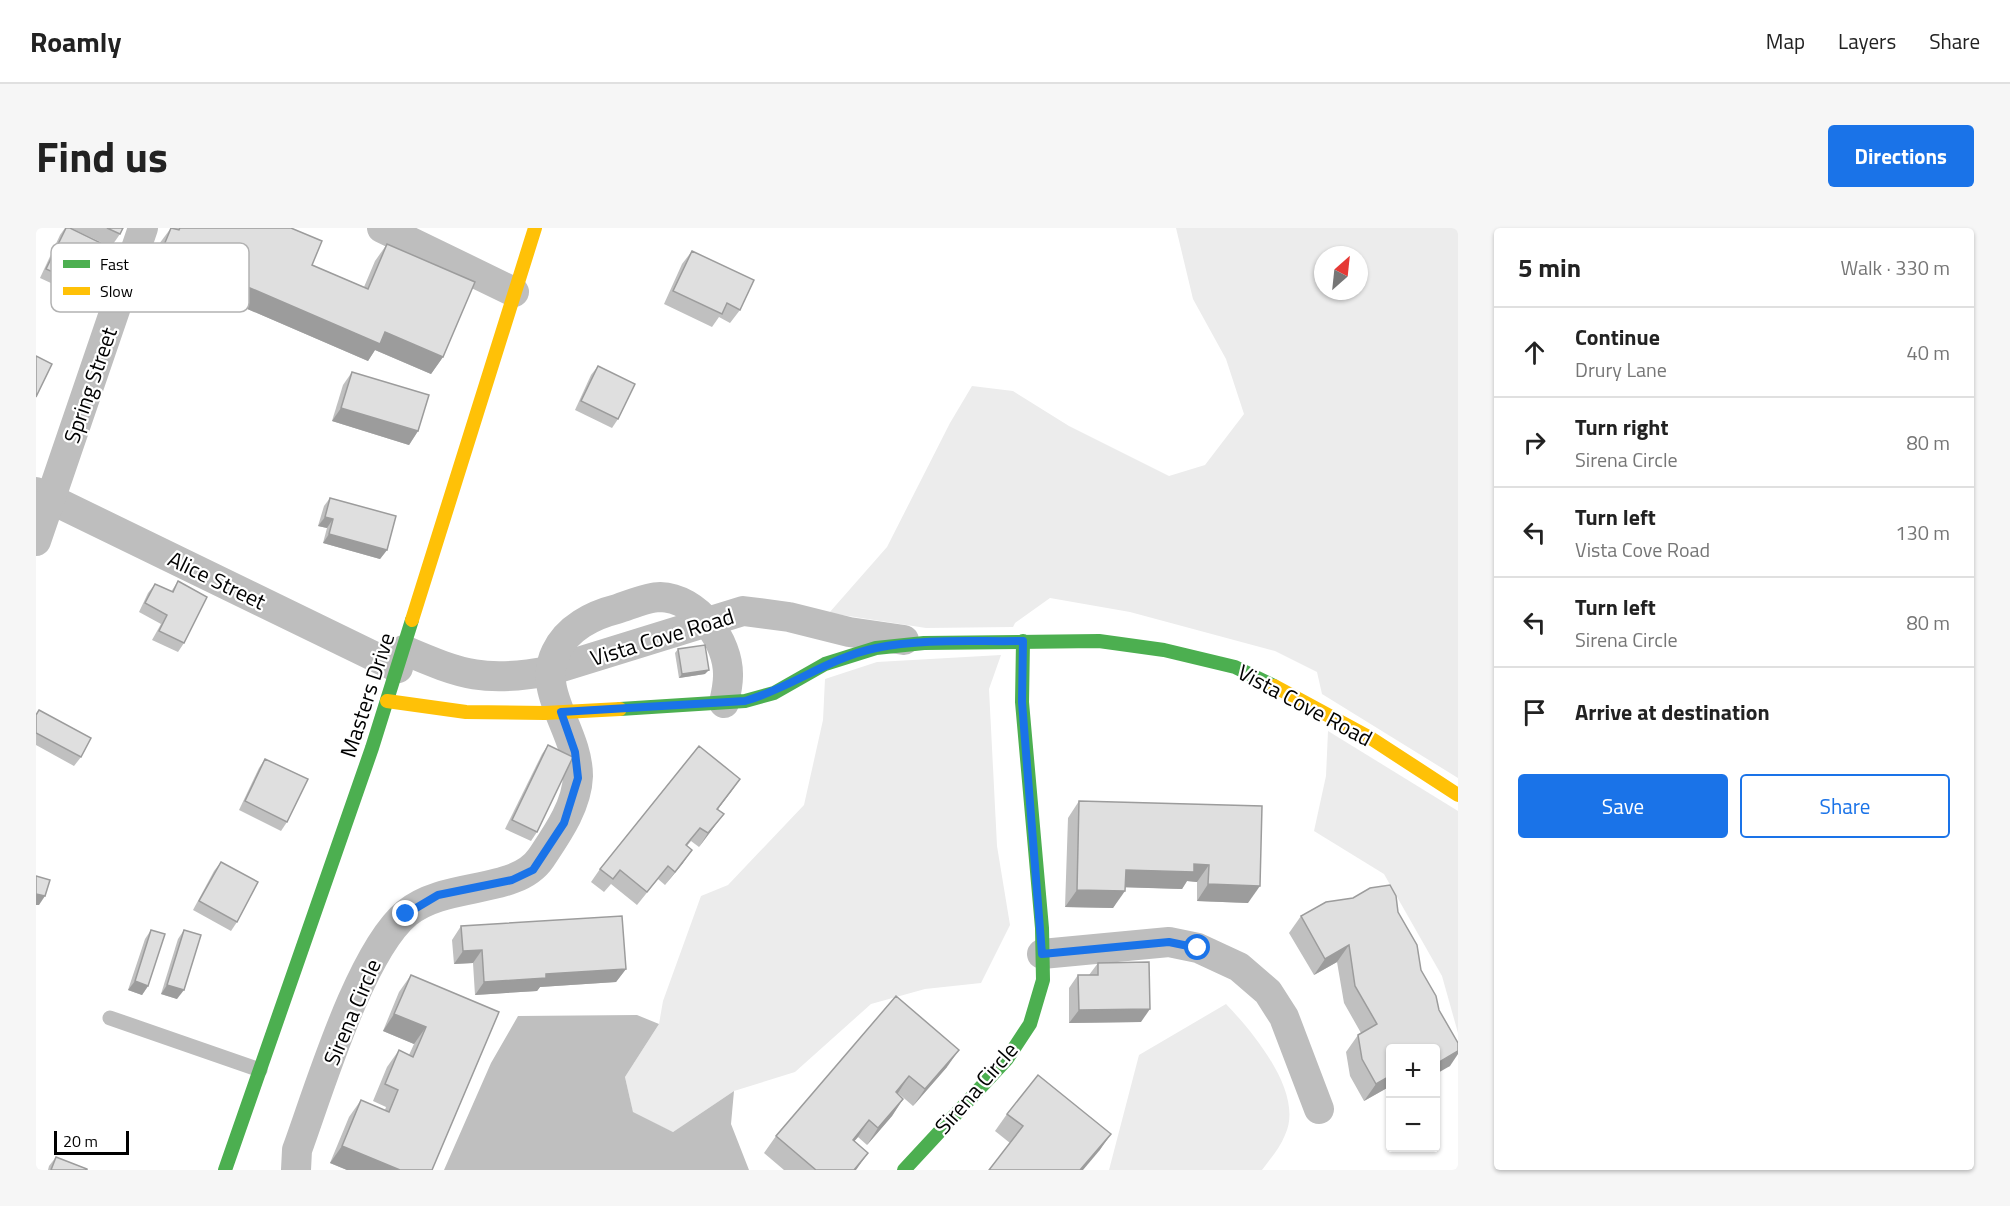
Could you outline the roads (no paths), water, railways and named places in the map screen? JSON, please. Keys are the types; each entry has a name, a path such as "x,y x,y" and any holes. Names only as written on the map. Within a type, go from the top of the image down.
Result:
{"street":[{"name":"Spring Street","path":"137,243 143,228"},
{"path":"382,228 514,292"},
{"name":"Masters Drive","path":"225,1170 401,659 535,228"},
{"name":"Spring Street","path":"36,541 43,495 112,312"},
{"name":"Alice Street","path":"43,495 401,659"},
{"path":"549,671 556,650 582,622 609,610 659,597 682,602 706,622 721,642 728,675 724,703"},
{"name":"Vista Cove Road","path":"401,659 485,678 518,677 549,671 649,642 743,611 789,617 849,632 924,643"},
{"name":"Vista Cove Road","path":"387,701 466,712 561,712 724,703 745,701 774,693 825,664 876,648 924,643 1023,641 1120,644 1164,650 1235,667 1372,739 1458,795"},
{"name":"Sirena Circle","path":"904,1170 1007,1059 1030,1024 1043,980 1022,702 1023,641"},
{"name":"Sirena Circle","path":"296,1170 297,1150 354,998 380,947 406,914 438,895 512,880 533,870 564,823 578,778 575,752 561,712 551,694 549,671"},
{"path":"1042,954 1169,942 1198,948 1239,968 1268,992 1284,1017 1320,1109"}],"lane":[{"path":"110,1018 260,1070"}]}
